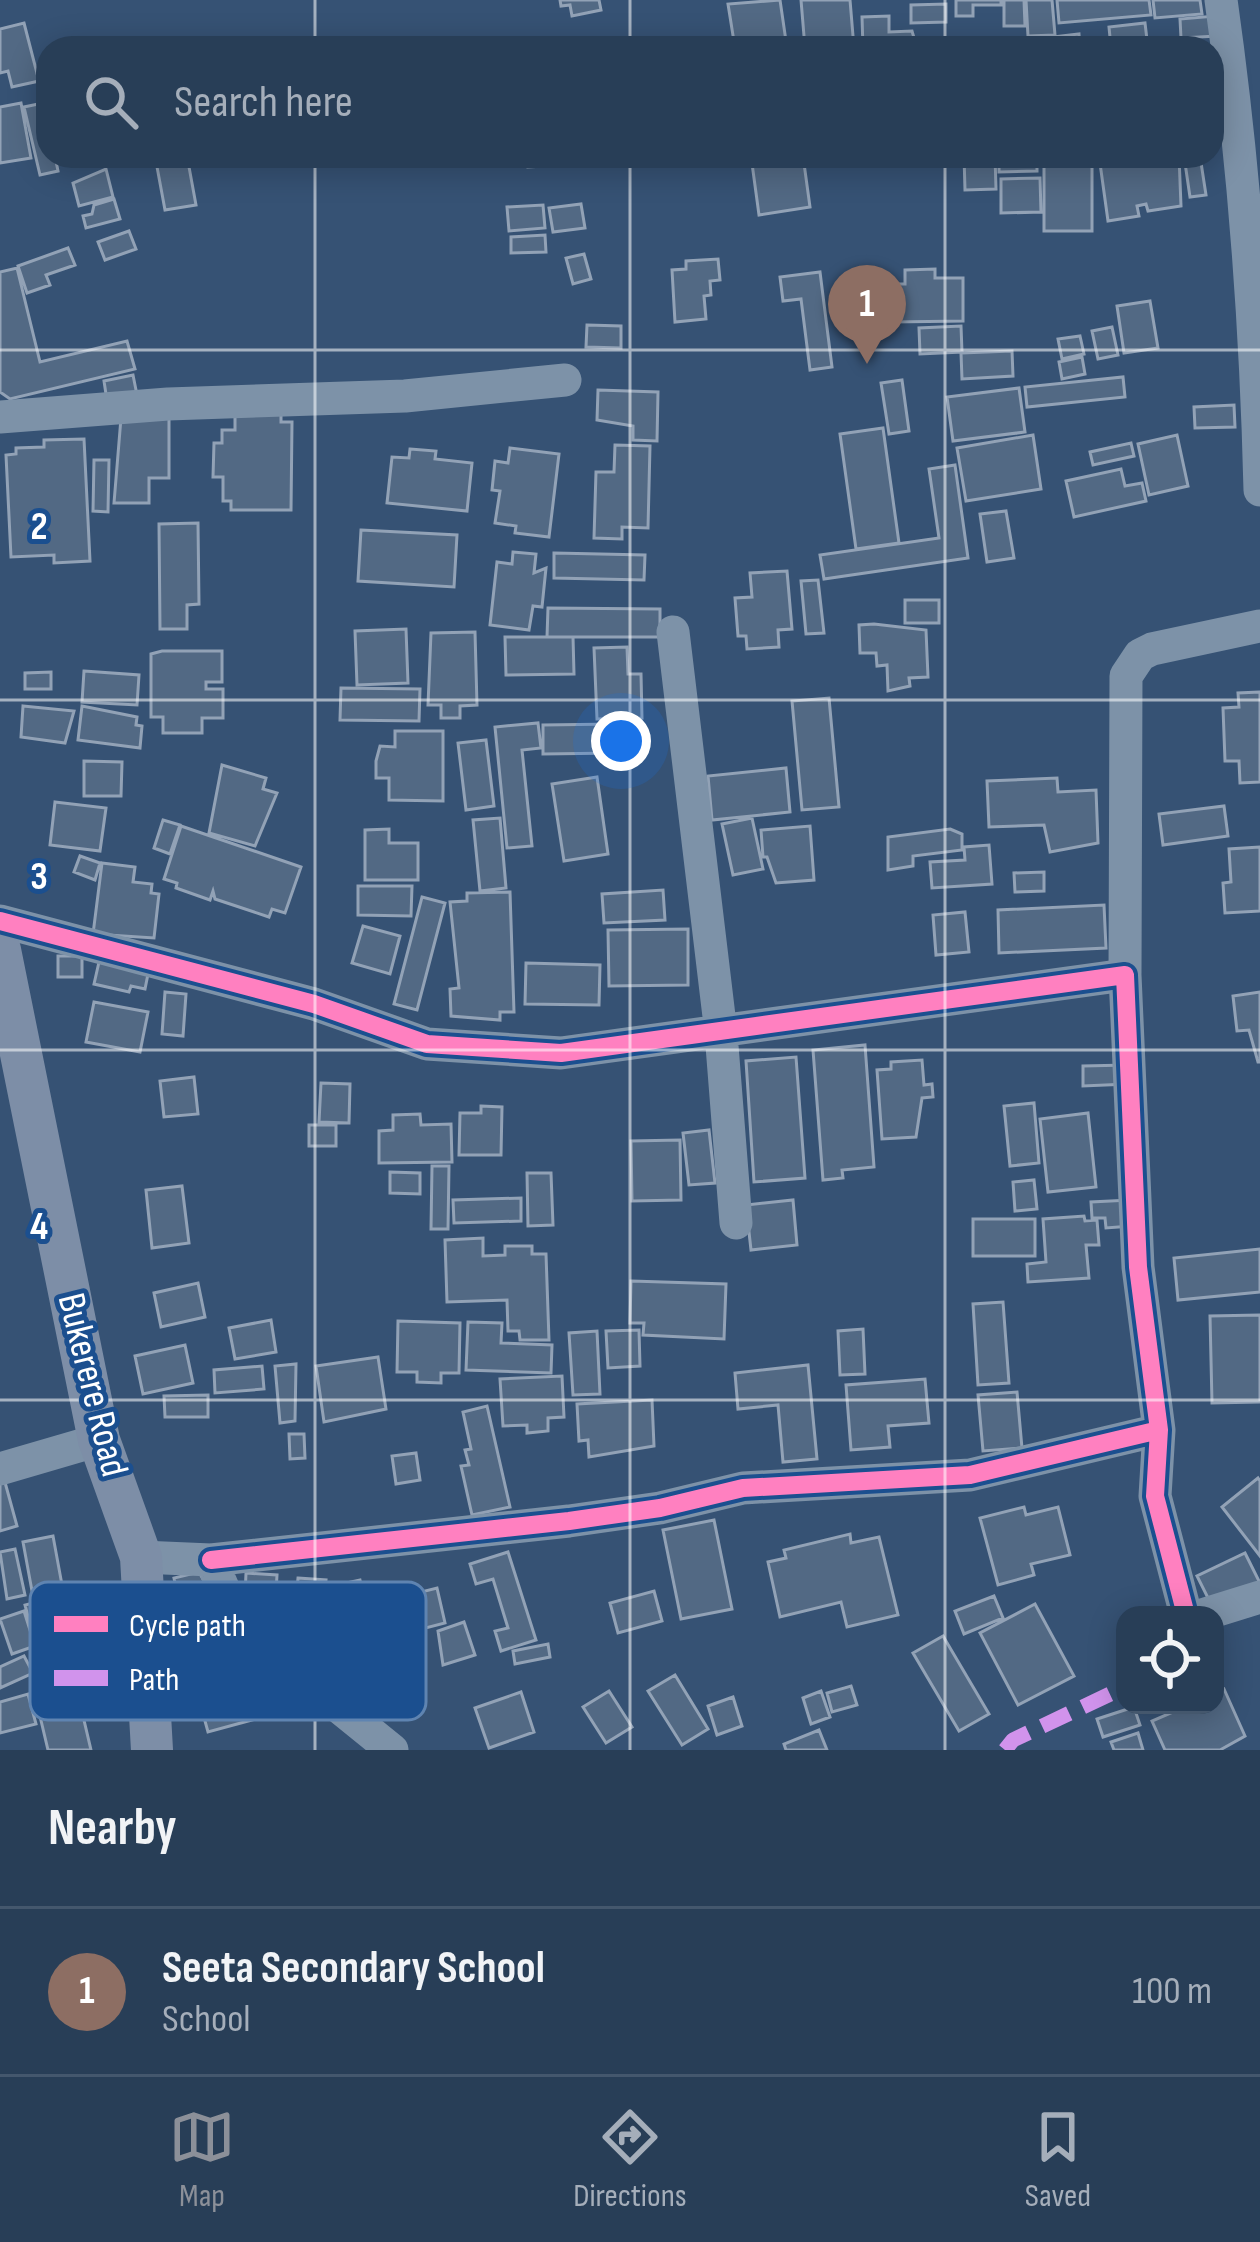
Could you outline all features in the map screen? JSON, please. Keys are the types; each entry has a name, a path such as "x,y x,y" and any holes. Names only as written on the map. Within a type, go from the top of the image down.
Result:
{"main road":[{"name":"Bukerere Road","path":"0,950 11,1062 99,1440 141,1557 142,1582"},
{"name":"Bukerere Road","path":"150,1720 152,1750"}],"street":[{"path":"1221,0 1234,92 1253,322 1260,490"},
{"path":"0,417 168,404 404,396 565,380"},
{"path":"1184,1606 1155,1496 1159,1430 1138,1267 1126,975 1126,676 1140,655 1152,649 1260,626"},
{"path":"673,632 721,1034 736,1223"},
{"path":"0,921 314,1004 427,1044 561,1053 1126,975"},
{"path":"141,1557 211,1560 569,1521 660,1508 743,1488 970,1475 1159,1430"},
{"path":"0,1469 99,1440"},
{"path":"211,1560 221,1582"},
{"path":"1224,1609 1260,1598"},
{"path":"355,1720 392,1750"}],"building":[{"path":"560,0 599,0 601,10 572,16 570,5 561,6"},
{"path":"780,0 785,36 733,36 728,4"},
{"path":"801,0 850,0 853,36 804,36"},
{"path":"956,0 1001,0 1001,5 973,5 973,16 956,16"},
{"path":"1004,0 1024,0 1025,26 1004,26"},
{"path":"1026,0 1052,0 1055,35 1028,36"},
{"path":"1057,0 1149,0 1151,15 1059,23"},
{"path":"1153,0 1200,0 1202,14 1155,18"},
{"path":"946,4 946,22 911,23 911,5"},
{"path":"889,16 889,32 912,31 913,36 863,36 862,17"},
{"path":"1215,16 1217,36 1181,36 1180,19"},
{"path":"24,23 36,82 12,87 8,71 0,73 0,29"},
{"path":"1145,23 1147,36 1110,36 1109,27"},
{"path":"21,103 31,158 0,163 0,107"},
{"path":"36,104 36,158 24,107"},
{"path":"38,168 57,168 58,171 40,175"},
{"path":"157,168 189,168 196,205 165,210"},
{"path":"753,168 805,168 810,207 759,215"},
{"path":"964,168 995,168 996,189 965,190"},
{"path":"999,168 1037,168 1037,171 999,172"},
{"path":"1044,168 1092,168 1092,231 1044,231"},
{"path":"1101,168 1179,168 1181,206 1148,211 1146,204 1137,206 1139,216 1108,221"},
{"path":"1186,168 1202,168 1206,195 1190,197"},
{"path":"106,169 113,197 79,206 73,183"},
{"path":"1040,178 1041,212 1001,213 1001,179"},
{"path":"114,199 120,219 86,228 83,216 92,214 94,205"},
{"path":"581,204 585,228 553,232 549,208"},
{"path":"543,205 545,228 509,231 507,207"},
{"path":"129,231 136,249 105,260 98,242"},
{"path":"545,235 546,252 511,253 511,237"},
{"path":"68,248 75,265 46,275 50,285 27,293 18,266"},
{"path":"584,254 591,279 573,284 566,258"},
{"path":"718,259 720,280 710,281 711,295 704,296 706,319 675,322 672,270 686,269 686,261"},
{"path":"17,268 40,362 127,341 135,369 10,399 0,392 0,272"},
{"path":"935,269 935,278 963,278 963,321 893,322 893,284 905,284 905,270"},
{"path":"820,272 832,367 810,370 801,299 783,301 780,277"},
{"path":"873,280 877,300 844,307 840,287"},
{"path":"1150,301 1158,348 1124,353 1117,306"},
{"path":"891,303 893,324 864,327 862,306"},
{"path":"850,310 862,322 850,334 838,322"},
{"path":"587,325 621,326 621,348 586,347"},
{"path":"961,326 962,352 920,354 919,328"},
{"path":"1112,327 1118,355 1098,359 1092,331"},
{"path":"1080,336 1084,354 1062,359 1058,339"},
{"path":"1012,351 1013,376 962,379 961,353"},
{"path":"1082,357 1085,374 1062,379 1059,362"},
{"path":"133,375 137,395 107,401 104,381"},
{"path":"1123,377 1125,397 1027,407 1025,387"},
{"path":"902,380 909,431 889,434 881,383"},
{"path":"1019,388 1025,432 953,441 947,397"},
{"path":"598,390 658,392 657,441 633,440 633,426 597,420"},
{"path":"1234,405 1235,427 1195,428 1194,407"},
{"path":"235,411 281,412 281,422 292,422 291,510 231,510 231,501 223,501 223,477 213,477 214,443 222,443 222,430 235,430"},
{"path":"121,418 169,418 169,478 149,478 149,503 114,503"},
{"path":"883,428 899,543 856,549 840,434"},
{"path":"1033,435 1041,489 966,501 957,448"},
{"path":"1177,435 1188,486 1149,495 1138,444"},
{"path":"84,439 90,561 54,563 54,555 11,557 6,455 16,454 16,448 44,447 44,440"},
{"path":"1131,443 1134,456 1093,465 1090,452"},
{"path":"615,445 650,446 648,528 622,527 622,539 594,538 596,472 614,472"},
{"path":"510,448 559,454 549,537 515,533 516,526 495,523 500,491 492,490 495,461 508,463"},
{"path":"410,449 436,451 435,459 472,463 467,511 387,503 392,457 409,458"},
{"path":"94,460 109,460 108,512 93,511"},
{"path":"955,465 968,558 824,579 820,555 939,538 929,469"},
{"path":"1121,469 1125,486 1142,483 1146,501 1074,517 1066,481"},
{"path":"1006,511 1014,558 987,562 980,514"},
{"path":"198,523 199,604 187,605 187,629 160,629 159,524"},
{"path":"361,530 457,535 454,587 358,581"},
{"path":"513,552 536,554 534,573 546,568 542,607 533,606 529,630 490,625 497,562 512,564"},
{"path":"554,553 645,555 644,580 554,578"},
{"path":"787,571 792,629 778,630 779,647 747,649 746,636 738,636 735,598 752,597 750,573"},
{"path":"818,580 824,633 806,634 801,581"},
{"path":"905,600 939,600 939,623 905,623"},
{"path":"548,608 660,609 660,637 547,637"},
{"path":"859,625 926,630 928,677 909,678 910,686 888,691 887,665 877,666 876,653 860,653"},
{"path":"406,629 408,683 357,685 355,631"},
{"path":"475,632 477,705 460,706 460,718 441,718 441,705 428,705 431,633"},
{"path":"505,637 573,637 574,674 506,675"},
{"path":"627,647 628,674 641,674 642,718 597,719 594,648"},
{"path":"222,651 222,682 206,682 206,689 223,689 223,718 202,718 202,733 163,733 163,717 151,717 151,654"},
{"path":"84,671 139,675 137,705 82,702"},
{"path":"51,672 51,689 25,689 25,673"},
{"path":"341,688 420,689 419,721 340,720"},
{"path":"1260,692 1260,782 1240,783 1239,761 1225,761 1223,708 1239,707 1238,693"},
{"path":"829,698 839,807 802,810 792,701"},
{"path":"23,706 74,711 65,743 21,737"},
{"path":"82,706 137,717 136,725 142,726 140,748 78,740"},
{"path":"538,723 541,748 522,750 532,846 507,848 495,727"},
{"path":"615,724 616,753 543,754 543,725"},
{"path":"395,731 443,731 443,801 389,800 389,778 376,778 376,761 380,746 395,747"},
{"path":"486,740 494,806 466,810 458,743"},
{"path":"84,761 122,762 121,796 84,796"},
{"path":"222,765 266,778 263,789 277,793 255,846 209,833"},
{"path":"786,768 790,812 712,820 708,776"},
{"path":"597,777 608,854 564,861 552,784"},
{"path":"1057,778 1058,792 1096,790 1098,843 1050,852 1044,825 989,827 987,781"},
{"path":"55,802 106,808 100,851 50,845"},
{"path":"1224,806 1228,836 1163,845 1159,814"},
{"path":"500,818 506,888 480,891 473,820"},
{"path":"752,818 763,869 733,875 722,824"},
{"path":"163,820 180,825 170,854 154,848"},
{"path":"181,826 301,867 285,913 272,909 269,917 215,899 213,891 210,900 164,879"},
{"path":"810,826 814,880 776,883 763,857 761,830"},
{"path":"389,829 389,843 418,843 418,880 365,880 365,830"},
{"path":"950,829 962,834 962,850 913,856 913,866 888,870 888,837"},
{"path":"989,845 992,884 932,888 930,862 965,860 964,847"},
{"path":"1260,847 1260,911 1225,913 1223,883 1231,882 1229,849"},
{"path":"80,856 100,863 95,880 74,872"},
{"path":"102,863 135,867 133,882 152,884 151,893 159,894 154,938 93,934"},
{"path":"1044,872 1044,891 1015,892 1014,873"},
{"path":"358,886 412,886 411,916 358,915"},
{"path":"663,890 665,920 604,923 602,894"},
{"path":"510,892 514,1012 500,1012 500,1020 451,1016 450,989 459,988 450,902 467,901 467,893"},
{"path":"422,897 445,903 417,1010 394,1004"},
{"path":"1104,905 1106,948 999,953 998,910"},
{"path":"965,912 969,952 936,955 933,915"},
{"path":"363,926 400,936 390,974 352,963"},
{"path":"688,929 688,985 609,986 608,930"},
{"path":"58,956 82,956 82,977 58,977"},
{"path":"99,962 148,974 145,989 131,986 129,992 94,984"},
{"path":"526,963 600,965 599,1005 525,1004"},
{"path":"165,992 186,994 183,1036 162,1034"},
{"path":"1260,992 1258,1062 1249,1030 1237,1031 1233,996"},
{"path":"94,1002 148,1012 140,1052 86,1042"},
{"path":"865,1045 874,1167 842,1170 843,1178 823,1180 813,1050"},
{"path":"796,1057 805,1178 754,1182 746,1061"},
{"path":"922,1060 924,1085 932,1084 933,1097 922,1098 916,1137 882,1139 877,1070 891,1069 891,1062"},
{"path":"1127,1065 1128,1084 1083,1086 1083,1066"},
{"path":"194,1077 198,1114 164,1117 160,1081"},
{"path":"321,1083 350,1084 349,1123 319,1122"},
{"path":"1034,1103 1039,1163 1010,1166 1004,1106"},
{"path":"481,1106 502,1107 501,1155 459,1155 460,1113 481,1113"},
{"path":"1088,1113 1096,1187 1048,1192 1040,1119"},
{"path":"420,1114 421,1125 451,1124 452,1162 379,1163 379,1131 393,1130 393,1115"},
{"path":"309,1125 336,1125 336,1146 309,1146"},
{"path":"709,1130 715,1183 689,1185 683,1133"},
{"path":"680,1140 681,1200 632,1201 631,1141"},
{"path":"432,1166 449,1166 448,1229 431,1229"},
{"path":"390,1172 420,1173 420,1194 390,1193"},
{"path":"527,1173 551,1173 553,1225 528,1226"},
{"path":"1034,1180 1037,1209 1015,1211 1013,1182"},
{"path":"182,1186 189,1243 152,1248 146,1190"},
{"path":"521,1198 521,1221 454,1223 453,1200"},
{"path":"793,1200 797,1245 751,1250 746,1205"},
{"path":"1130,1200 1131,1226 1106,1228 1105,1218 1092,1218 1091,1202"},
{"path":"1084,1216 1085,1221 1097,1220 1099,1245 1086,1245 1089,1278 1028,1282 1027,1264 1046,1262 1043,1219"},
{"path":"973,1219 1035,1219 1035,1256 973,1256"},
{"path":"483,1238 483,1256 505,1255 505,1246 532,1246 532,1254 546,1254 549,1340 520,1340 519,1331 508,1331 507,1300 447,1302 445,1240"},
{"path":"1260,1249 1260,1292 1178,1300 1174,1258"},
{"path":"631,1281 726,1284 724,1339 643,1335 644,1323 630,1323"},
{"path":"198,1283 205,1317 161,1327 154,1293"},
{"path":"1003,1302 1009,1383 978,1385 973,1304"},
{"path":"1260,1315 1260,1402 1212,1403 1210,1316"},
{"path":"271,1320 276,1352 235,1359 229,1328"},
{"path":"398,1321 460,1323 459,1373 441,1373 441,1383 417,1382 417,1372 397,1372"},
{"path":"468,1322 502,1323 501,1343 552,1345 551,1373 466,1370"},
{"path":"863,1329 865,1374 840,1375 838,1331"},
{"path":"639,1330 640,1366 608,1368 606,1331"},
{"path":"597,1331 600,1394 573,1395 569,1333"},
{"path":"185,1345 193,1383 143,1394 135,1356"},
{"path":"378,1357 386,1409 324,1422 316,1366"},
{"path":"296,1364 295,1421 280,1423 275,1366"},
{"path":"808,1365 817,1459 783,1462 778,1405 738,1409 735,1373"},
{"path":"262,1366 264,1389 215,1393 214,1370"},
{"path":"562,1376 564,1417 548,1418 548,1431 527,1433 527,1425 503,1426 500,1379"},
{"path":"925,1379 929,1423 888,1426 890,1447 851,1450 846,1385"},
{"path":"1017,1392 1022,1448 983,1451 978,1395"},
{"path":"208,1395 208,1417 165,1417 164,1396"},
{"path":"652,1400 654,1446 589,1457 588,1440 579,1441 577,1404"},
{"path":"487,1406 510,1507 472,1515 461,1466 469,1465 465,1450 471,1449 463,1412"},
{"path":"289,1434 304,1434 305,1458 290,1459"},
{"path":"416,1453 420,1480 396,1484 392,1456"},
{"path":"0,1476 17,1526 0,1531"},
{"path":"1258,1478 1260,1481 1260,1556 1222,1507"},
{"path":"1024,1507 1026,1515 1058,1507 1070,1555 1031,1564 1034,1575 998,1585 980,1518"},
{"path":"714,1520 732,1609 681,1619 663,1530"},
{"path":"850,1534 851,1543 879,1537 898,1615 847,1627 841,1602 780,1617 768,1562 786,1558 784,1550"},
{"path":"53,1536 61,1582 30,1582 23,1542"},
{"path":"15,1549 25,1595 7,1599 0,1552"},
{"path":"508,1552 536,1640 501,1651 495,1631 508,1628 493,1579 476,1584 470,1564"},
{"path":"1245,1553 1260,1583 1212,1606 1197,1576"},
{"path":"199,1572 205,1582 175,1582 174,1578"},
{"path":"246,1573 277,1575 277,1582 246,1582"},
{"path":"437,1588 445,1623 426,1628 426,1591"},
{"path":"654,1591 662,1621 618,1633 610,1603"},
{"path":"994,1596 1003,1618 964,1634 955,1611"},
{"path":"1035,1604 1074,1676 1018,1705 980,1633"},
{"path":"24,1611 30,1648 12,1654 0,1619"},
{"path":"464,1622 475,1655 443,1665 438,1631"},
{"path":"943,1636 989,1714 959,1731 913,1653"},
{"path":"548,1644 550,1657 515,1664 513,1651"},
{"path":"24,1656 30,1674 0,1688 0,1667"},
{"path":"675,1675 708,1729 682,1745 648,1691"},
{"path":"851,1686 857,1705 832,1712 827,1693"},
{"path":"1224,1689 1245,1736 1220,1750 1165,1750 1152,1721 1168,1714 1224,1714"},
{"path":"609,1691 632,1727 606,1743 583,1707"},
{"path":"821,1691 830,1717 811,1724 803,1698"},
{"path":"521,1692 534,1732 489,1748 475,1708"},
{"path":"28,1694 30,1720 36,1724 0,1733 0,1702"},
{"path":"733,1697 742,1726 717,1735 708,1706"},
{"path":"1116,1713 1136,1714 1140,1725 1103,1737 1097,1719"},
{"path":"41,1720 84,1720 91,1750 48,1750"},
{"path":"205,1720 252,1720 208,1732"},
{"path":"819,1730 827,1750 786,1750 784,1744"},
{"path":"1138,1733 1143,1750 1114,1750 1111,1742"}],"marked path":[{"path":"1005,1750 1013,1740 1116,1691"}],"cycle path":[{"path":"0,921 314,1004 427,1044 561,1053 1125,975 1138,1267 1159,1430"},
{"path":"211,1560 569,1521 660,1508 743,1488 970,1475 1159,1430 1155,1496 1184,1606"}],"place":[{"name":"Seeta Secondary School","path":"867,364"}]}
